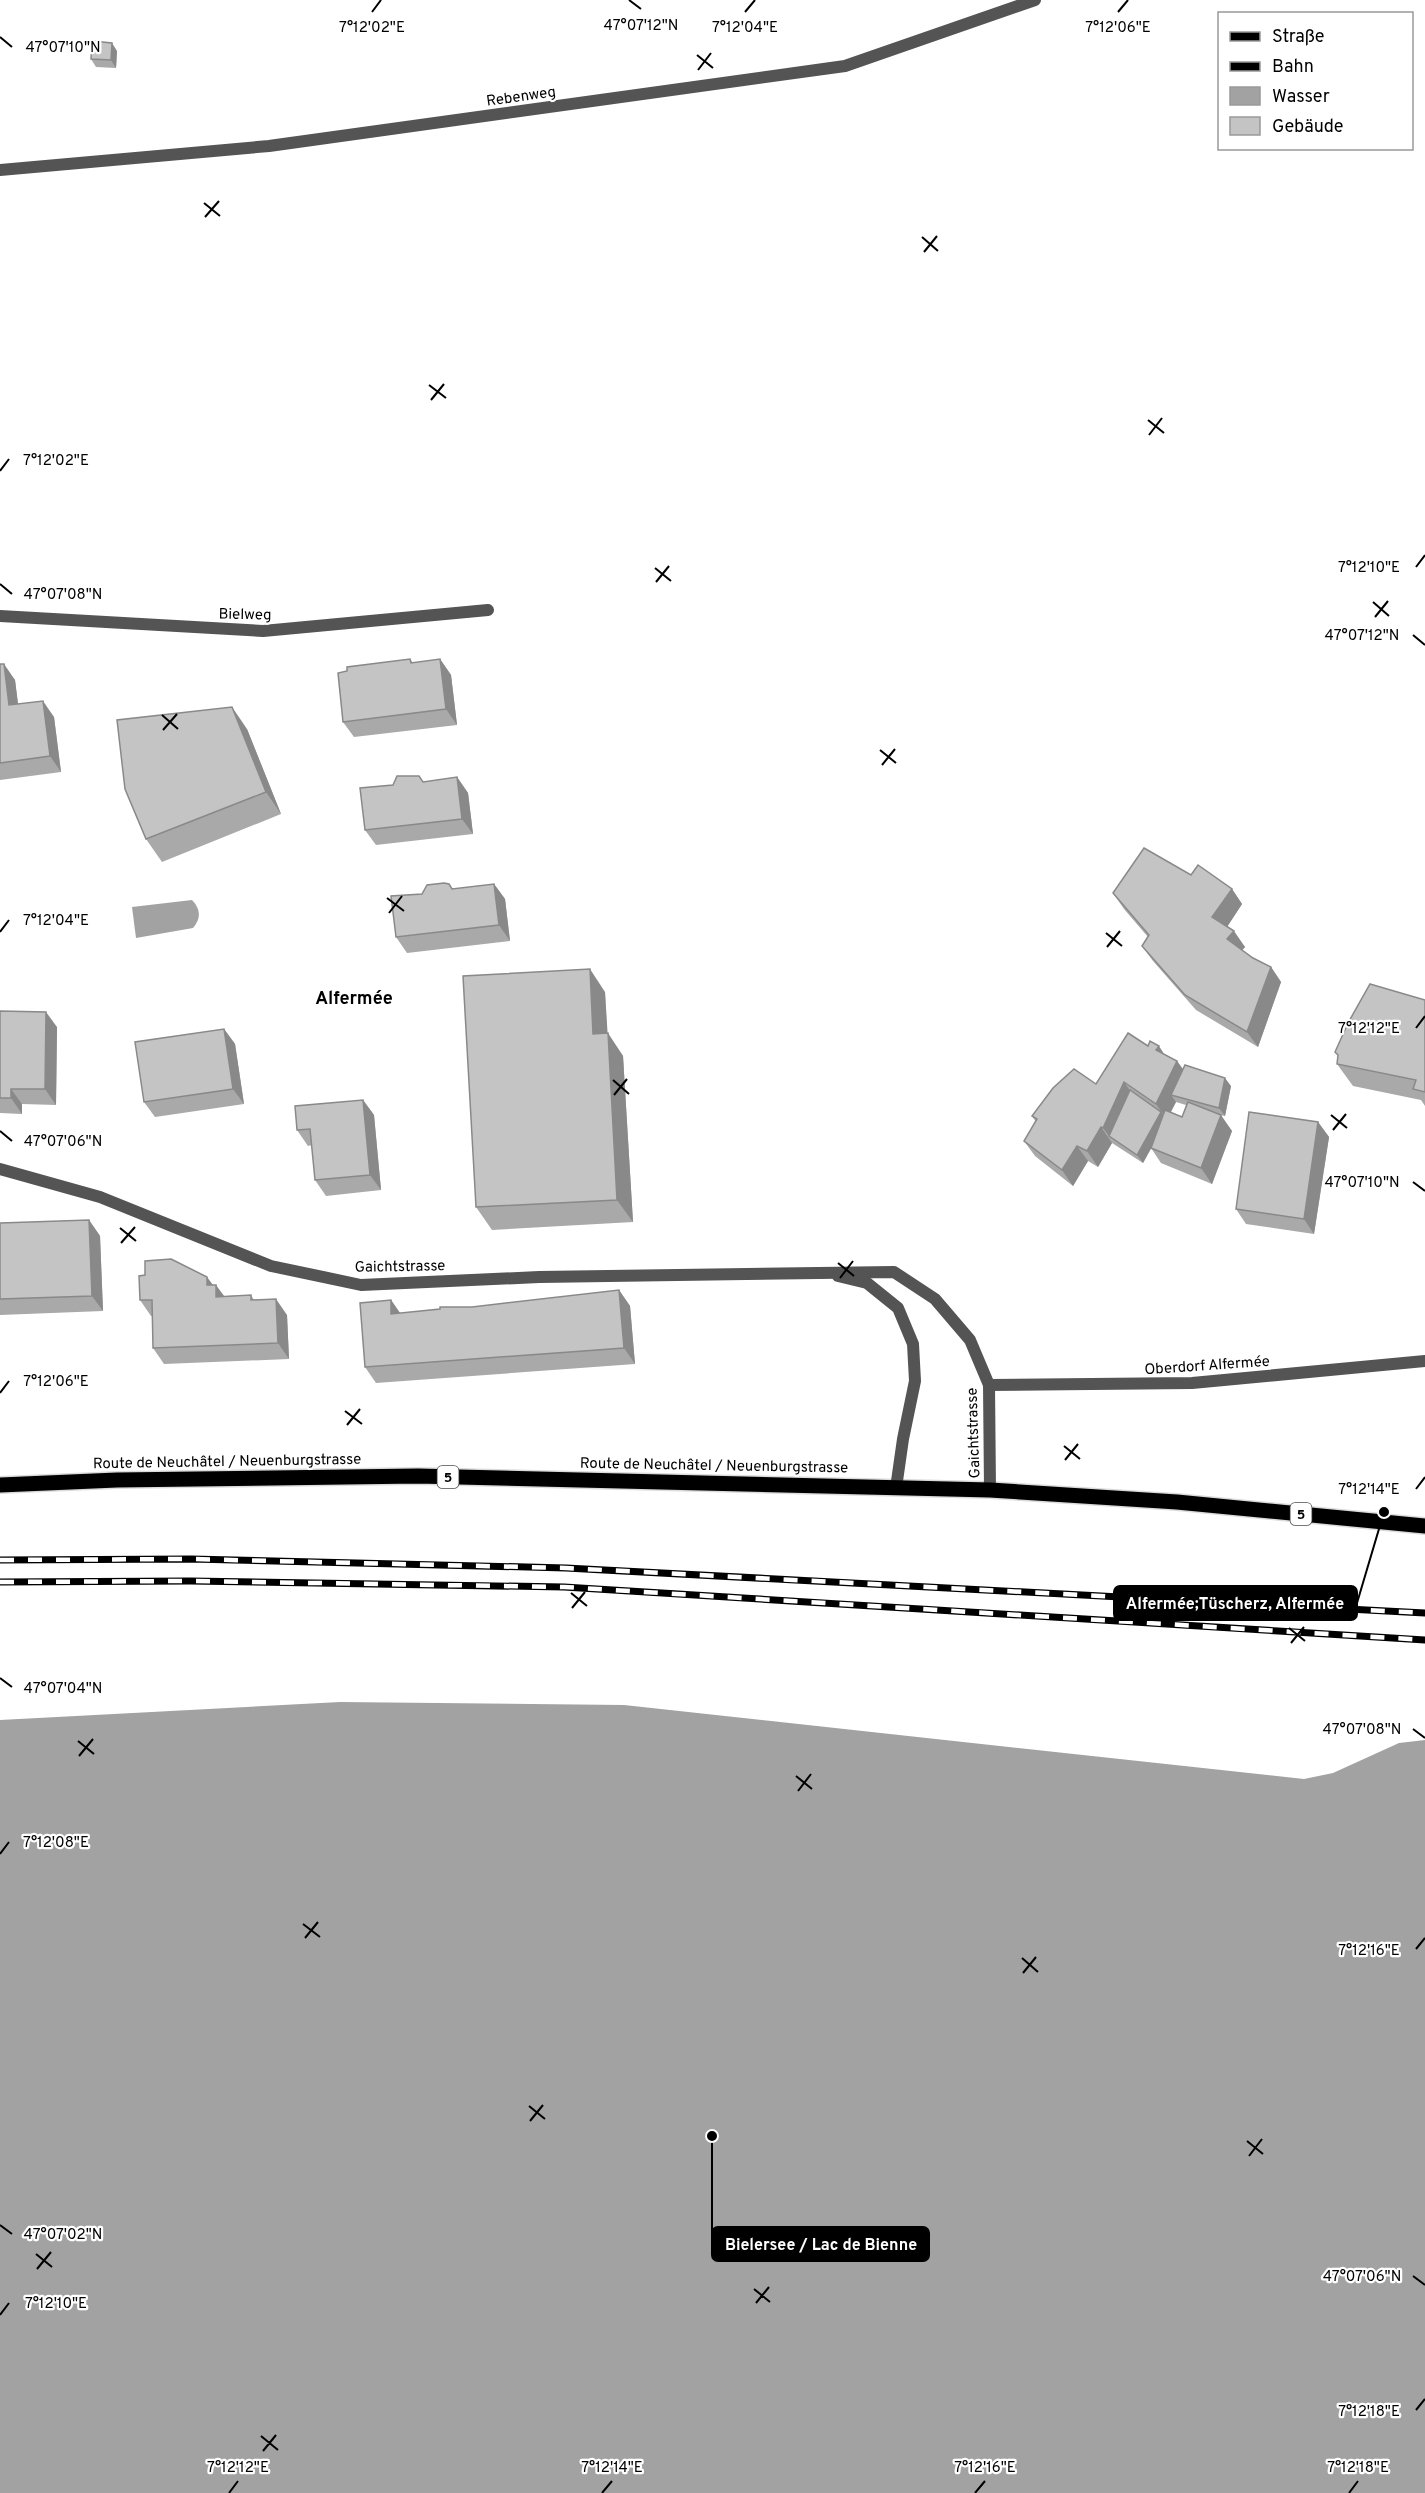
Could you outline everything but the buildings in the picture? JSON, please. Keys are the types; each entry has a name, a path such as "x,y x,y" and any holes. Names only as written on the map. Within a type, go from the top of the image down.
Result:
{"main road":[{"name":"Route de Neuchâtel / Neuenburgstrasse","path":"0,1485 117,1480 418,1476 990,1490 1177,1502 1425,1526"}],"street":[{"name":"Rebenweg","path":"0,170 269,146 845,66 1035,0"},
{"name":"Bielweg","path":"0,616 263,631 488,610"},
{"name":"Gaichtstrasse","path":"0,1169 100,1197 271,1266 361,1285 539,1277 819,1271 894,1272 935,1299 970,1340 989,1385 990,1490"},
{"name":"Gaichtstrasse","path":"819,1271 867,1283 898,1308 913,1344 915,1381 903,1438 896,1488"},
{"name":"Oberdorf Alfermée","path":"989,1385 1192,1383 1425,1361"}],"water":[{"path":"192,900 199,914 193,928 136,938 132,907"},
{"path":"340,1702 624,1705 1304,1779 1333,1773 1399,1743 1425,1740 1425,2493 0,2493 0,1720"}],"railway":[{"path":"0,1560 191,1559 566,1568 1425,1613"},
{"path":"0,1582 190,1581 564,1587 1425,1640"}],"place":[{"name":"Alfermée;Tüscherz, Alfermée","path":"1384,1512"},
{"name":"Bielersee / Lac de Bienne","path":"712,2136"}],"district":[{"name":"Alfermée","path":"354,998"}]}
